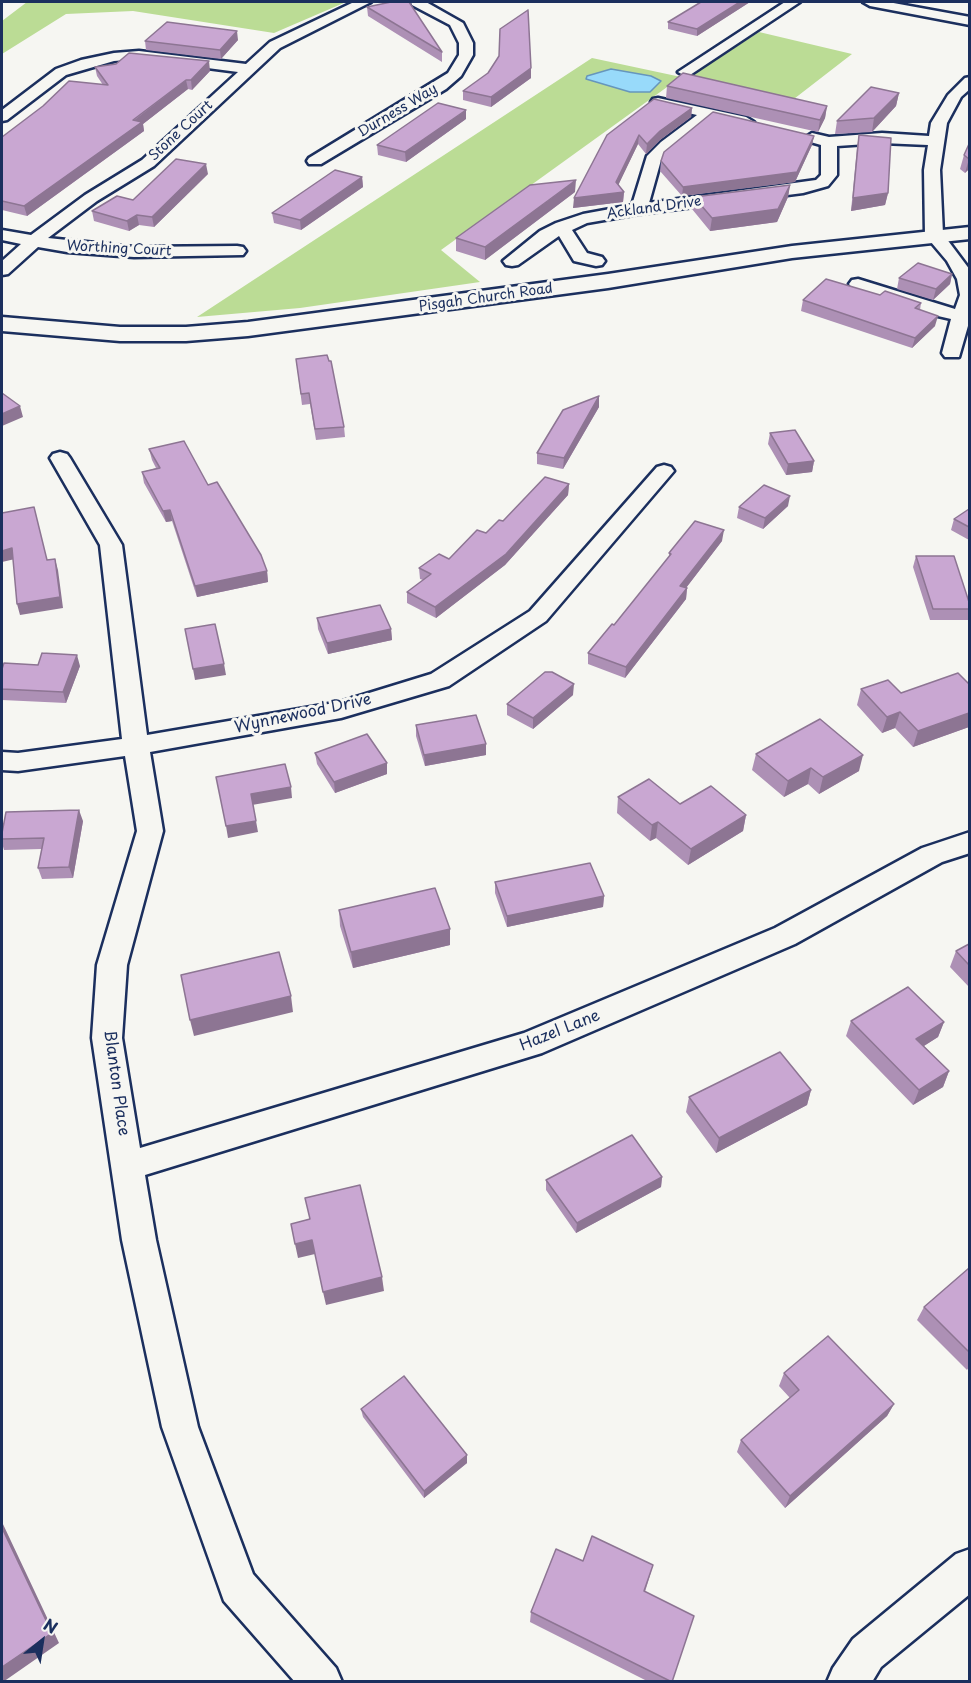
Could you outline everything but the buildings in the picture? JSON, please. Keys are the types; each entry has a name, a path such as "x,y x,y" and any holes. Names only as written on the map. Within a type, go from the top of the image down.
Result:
{"main road":[{"name":"Pisgah Church Road","path":"2,324 120,334 186,334 304,323 608,281 792,252 969,233"}],"street":[{"name":"Stone Court","path":"2,270 34,241 91,198 148,163 275,45 364,2"},
{"name":"Durness Way","path":"315,161 441,86 453,76 459,67 466,55 466,43 456,23 417,2"},
{"path":"685,72 793,2"},
{"path":"870,2 969,21"},
{"path":"2,117 61,72 104,59 139,55 248,69"},
{"path":"952,353 969,295 966,279 954,259 934,235 932,170 939,123 955,95 969,81"},
{"path":"656,102 763,126"},
{"path":"639,210 653,159 667,145 708,114"},
{"path":"796,134 829,142 882,138 936,141"},
{"name":"Ackland Drive","path":"608,281 584,219 803,188 822,183 829,175 829,142"},
{"path":"512,261 546,235 584,219"},
{"path":"562,227 580,257 595,248"},
{"name":"Worthing Court","path":"2,235 67,247 134,252 237,251"},
{"path":"858,284 931,309 961,316"},
{"name":"Blanton Place","path":"60,458 111,545 136,746 150,831 112,965 107,1038 139,1240 180,1427 238,1587 322,1682"},
{"name":"Wynnewood Drive","path":"2,761 18,762 136,746 341,710 440,680 538,616 664,471"},
{"name":"Hazel Lane","path":"128,1166 531,1044 785,936 932,855 969,842"},
{"path":"847,1682 867,1653 969,1568"}],"green space":[{"path":"27,2 346,2 274,33 133,11 66,14 2,54 2,21"},
{"path":"759,32 852,54 790,102 688,78"},
{"path":"592,58 681,77 441,250 480,282 300,308 197,317"}],"water":[{"path":"611,69 651,76 661,81 650,92 630,92 586,79 587,76"}]}
